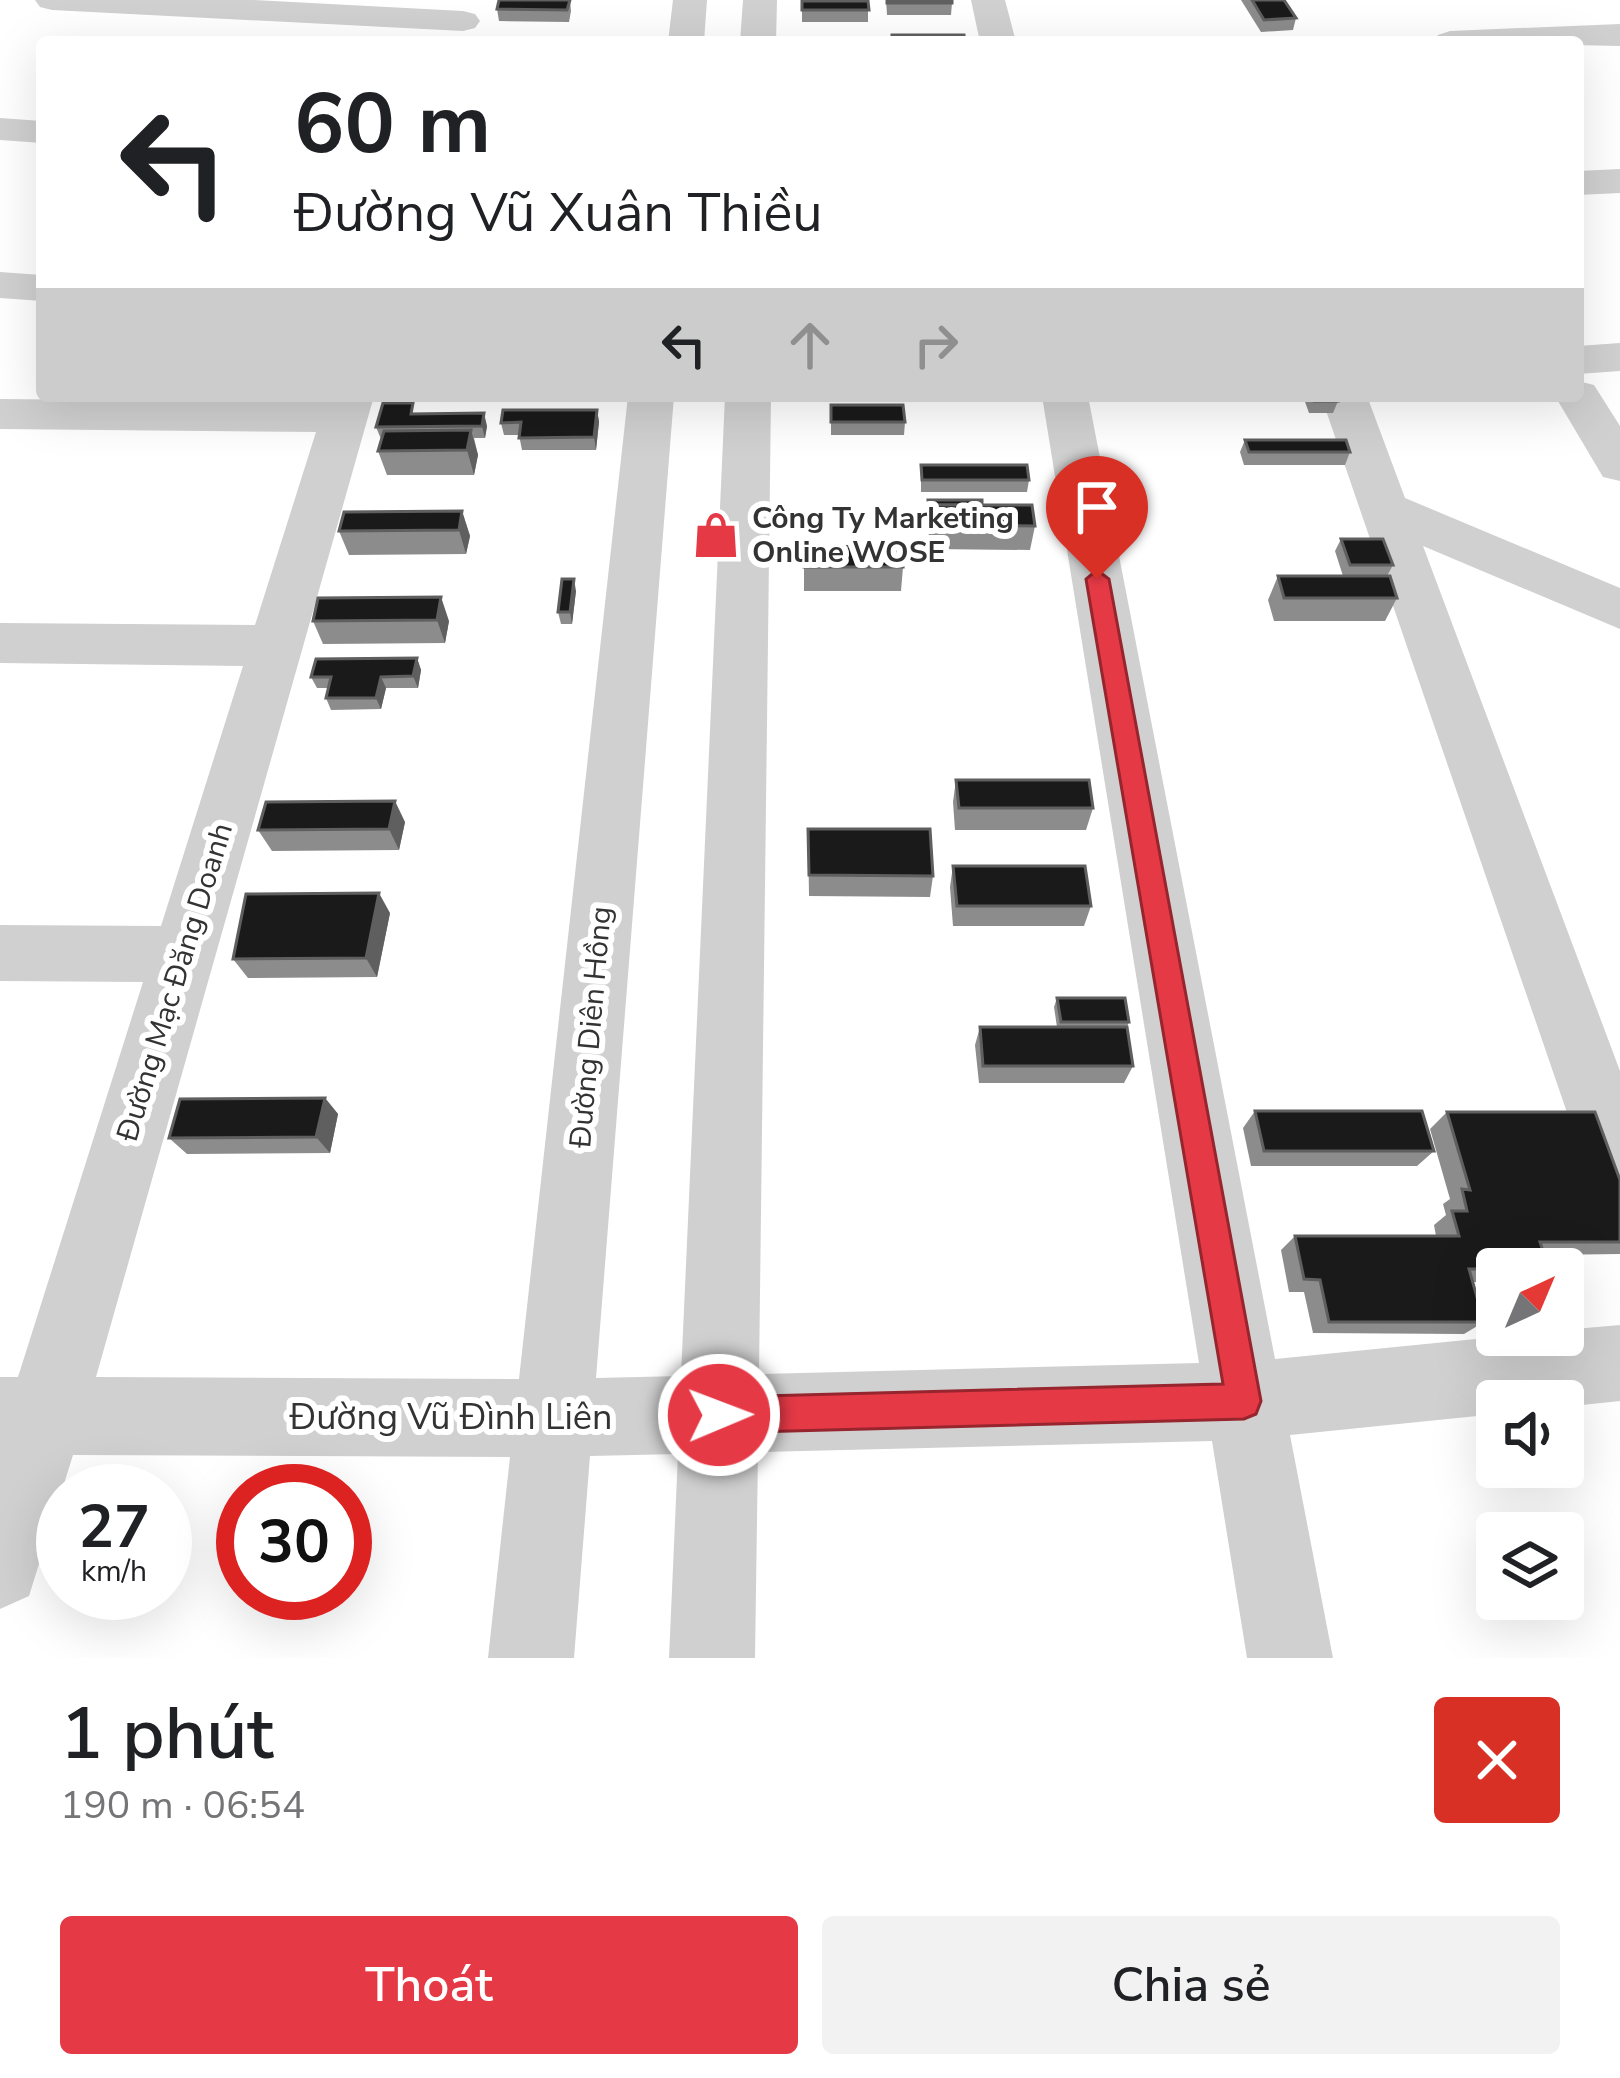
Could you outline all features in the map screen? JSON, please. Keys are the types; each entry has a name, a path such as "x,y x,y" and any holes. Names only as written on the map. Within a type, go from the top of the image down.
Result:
{"street":[{"path":"52,0 463,21"},
{"path":"687,36 690,0"},
{"path":"758,36 760,0"},
{"path":"988,0 997,36"},
{"path":"1584,36 1620,35"},
{"path":"0,129 36,132"},
{"path":"1584,183 1620,181"},
{"path":"0,285 36,288"},
{"path":"1584,360 1620,357"},
{"name":"Đường Diên Hồng","path":"531,1658 650,402"},
{"path":"712,1658 748,402"},
{"path":"1066,402 1290,1658"},
{"path":"1346,402 1620,1165"},
{"path":"1582,402 1620,465"},
{"path":"0,414 348,406"},
{"name":"Đường Mạc Đăng Doanh","path":"0,1567 22,1417 183,954 348,406"},
{"path":"1385,509 1620,610"},
{"path":"0,643 276,646"},
{"path":"0,953 183,954"},
{"name":"Đường Vũ Đình Liên","path":"22,1417 554,1418 1244,1401 1620,1363"}],"building":[{"path":"499,0 570,0 567,10 497,9"},
{"path":"952,0 952,3 887,3"},
{"path":"1252,0 1284,0 1296,18 1264,20"},
{"path":"802,1 868,1 869,10 802,10"},
{"path":"383,403 413,403 411,414 484,413 482,426 376,427"},
{"path":"831,405 903,405 905,422 831,422"},
{"path":"503,410 597,410 594,437 519,438 521,422 501,423"},
{"path":"471,430 467,450 378,451 384,431"},
{"path":"1245,440 1346,440 1350,452 1249,452"},
{"path":"921,465 1027,465 1029,480 922,480"},
{"path":"928,500 982,500 982,505 930,505 929,517"},
{"path":"930,505 1032,505 1035,526 932,525"},
{"path":"462,511 459,530 339,531 344,512"},
{"path":"1341,539 1383,539 1393,565 1350,565"},
{"path":"804,546 901,547 903,567 804,567"},
{"path":"1278,576 1390,576 1397,598 1284,598"},
{"path":"562,579 574,579 570,612 558,612"},
{"path":"441,597 437,620 313,621 318,598"},
{"path":"417,658 413,676 381,677 376,698 326,698 331,677 311,677 316,659"},
{"path":"956,780 1089,780 1093,808 959,808"},
{"path":"395,801 389,829 258,830 266,802"},
{"path":"808,829 930,829 933,876 809,875"},
{"path":"953,866 1085,866 1091,906 957,906"},
{"path":"379,893 366,958 233,959 246,894"},
{"path":"1057,998 1125,998 1129,1022 1061,1022"},
{"path":"980,1027 1127,1027 1133,1066 983,1066"},
{"path":"325,1098 316,1137 169,1138 180,1099"},
{"path":"1255,1111 1422,1111 1434,1151 1264,1151"},
{"path":"1447,1112 1595,1112 1620,1180 1620,1242 1476,1248 1476,1269 1469,1269 1476,1294 1476,1322 1329,1322 1320,1280 1304,1279 1295,1236 1459,1236 1452,1211 1467,1211 1462,1189 1470,1190"}],"place":[{"name":"Công Ty Marketing Online WOSE","path":"716,535"}],"route":[{"path":"719,1415 1244,1401 1097,579"}]}
